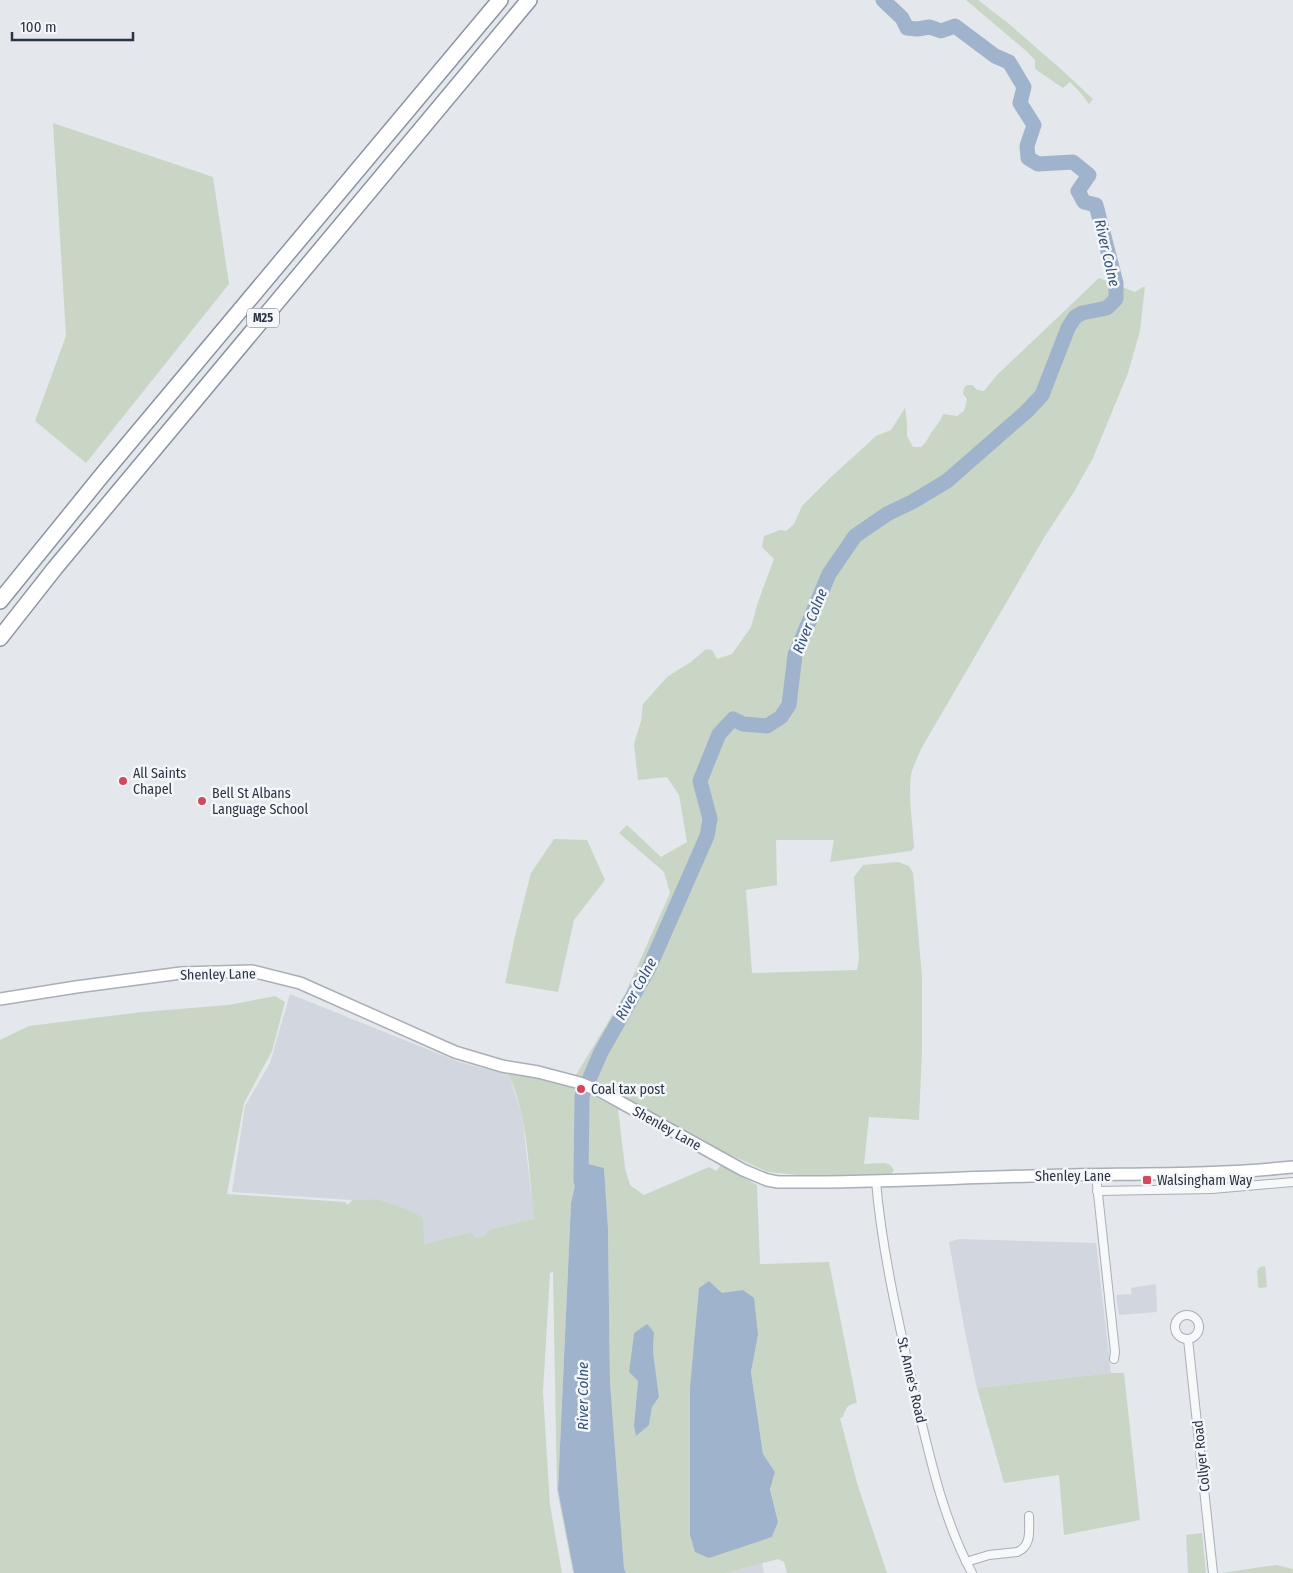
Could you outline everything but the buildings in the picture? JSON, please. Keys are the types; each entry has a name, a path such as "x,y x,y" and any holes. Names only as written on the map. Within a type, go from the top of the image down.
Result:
{"highway":[{"name":"M25","path":"0,601 103,474 500,0"},
{"name":"M25","path":"0,638 55,568 529,0"}],"main road":[{"name":"Shenley Lane","path":"0,998 181,973 252,971 300,983 456,1052 502,1066 538,1072 580,1083 602,1092 743,1170 767,1180 778,1182 1208,1174 1293,1167"}],"street":[{"path":"1096,1175 1116,1352 1114,1359"},
{"name":"St. Anne's Road","path":"876,1181 877,1200 896,1306 927,1445 944,1502 966,1562 972,1573"},
{"name":"Shenley Lane","path":"1097,1191 1212,1190 1293,1182"},
{"name":"Collyer Road","path":"1188,1339 1213,1573"},
{"path":"966,1562 1017,1552 1026,1545 1029,1536 1030,1516"}],"shaded area":[{"path":"290,994 459,1062 509,1075 522,1115 534,1219 490,1229 484,1236 475,1238 471,1232 424,1244 407,1209 377,1199 352,1200 232,1192 245,1106 270,1063"},
{"path":"959,1239 1096,1243 1111,1373 977,1388 949,1242"},
{"path":"1156,1284 1157,1312 1119,1315 1116,1295 1132,1294 1131,1288"},
{"path":"762,1563 764,1573 726,1573"}],"green space":[{"path":"966,0 978,0 1008,23 1093,99 1089,104 1070,82 1063,88 1035,69 1035,60 1025,50"},
{"path":"53,123 213,177 229,284 86,463 35,421 66,336"},
{"path":"1099,278 1135,292 1145,287 1140,331 1128,373 1093,458 1074,492 1045,536 921,749 911,775 910,784 914,848 911,851 830,862 834,840 776,840 777,885 746,890 752,973 857,970 859,959 854,877 863,865 898,862 909,866 913,873 922,977 922,1050 919,1120 869,1117 864,1164 885,1163 894,1170 891,1174 809,1176 768,1172 722,1151 620,1095 576,1075 625,994 670,893 664,872 619,833 627,825 661,857 687,842 679,795 667,777 638,780 634,744 641,721 643,704 667,677 691,662 706,649 712,650 717,659 732,654 751,627 774,559 762,547 764,536 780,530 786,531 794,524 802,506 876,436 891,430 905,408 907,436 913,447 921,447 943,414 957,416 964,411 967,399 963,394 964,388 967,385 973,385 977,390 984,391 997,375"},
{"path":"554,839 587,840 605,880 574,920 558,992 505,983 531,873"},
{"path":"275,996 285,1002 272,1051 244,1103 227,1194 345,1202 348,1205 352,1200 377,1199 407,1209 423,1218 424,1244 471,1232 475,1238 484,1236 490,1229 534,1219 523,1122 519,1103 506,1070 564,1085 591,1095 618,1109 625,1168 630,1185 644,1195 709,1167 716,1171 721,1165 757,1185 760,1264 829,1262 857,1403 847,1407 843,1417 840,1418 857,1483 887,1573 787,1573 784,1562 778,1559 726,1573 626,1573 624,1568 610,1382 608,1228 604,1169 580,1162 571,1203 558,1490 574,1573 557,1490 553,1272 550,1273 543,1392 550,1505 562,1573 0,1573 0,1040 29,1026 142,1012 228,1005","holes":["709,1282 722,1293 758,1335 751,1372 763,1454 775,1472 770,1488 778,1522 772,1537 749,1544","647,1325 654,1332 653,1351 659,1397 652,1407 649,1425 634,1425 638,1381 629,1372 634,1333"]},
{"path":"1265,1266 1267,1287 1260,1288 1258,1287 1257,1271 1260,1267"},
{"path":"1124,1373 1140,1520 1064,1535 1059,1475 1004,1483 977,1388"},
{"path":"1202,1533 1206,1573 1188,1573 1186,1535"},
{"path":"1276,1565 1293,1569 1293,1573 1221,1573"}],"water":[{"path":"580,1162 604,1168 608,1228 610,1382 624,1568 626,1573 574,1573 558,1490 571,1203"},
{"path":"709,1281 722,1293 743,1290 754,1298 758,1335 751,1372 763,1454 775,1472 770,1489 778,1522 772,1537 709,1558 695,1552 690,1535 690,1388 699,1288"},
{"path":"647,1324 654,1332 653,1351 659,1397 652,1407 649,1425 636,1436 634,1425 638,1381 629,1372 634,1333"}],"waterway":[{"name":"River Colne","path":"581,1181 582,1096 601,1052 649,968 707,836 710,819 700,781 719,734 733,719 743,724 767,726 781,717 789,705 795,655 829,574 855,536 887,514 912,502 947,481 1027,411 1042,395 1068,328 1075,317 1082,313 1107,308 1116,299 1116,283 1096,205 1084,202 1078,191 1089,175 1073,162 1038,164 1028,158 1027,146 1034,125 1020,103 1024,87 1009,62 995,56 955,26 941,31 930,27 907,28 902,18 883,0"}],"place":[{"name":"All Saints Chapel","path":"123,781"},
{"name":"Bell St Albans Language School","path":"202,801"},
{"name":"Coal tax post","path":"581,1089"},
{"name":"Walsingham Way","path":"1147,1180"}]}
